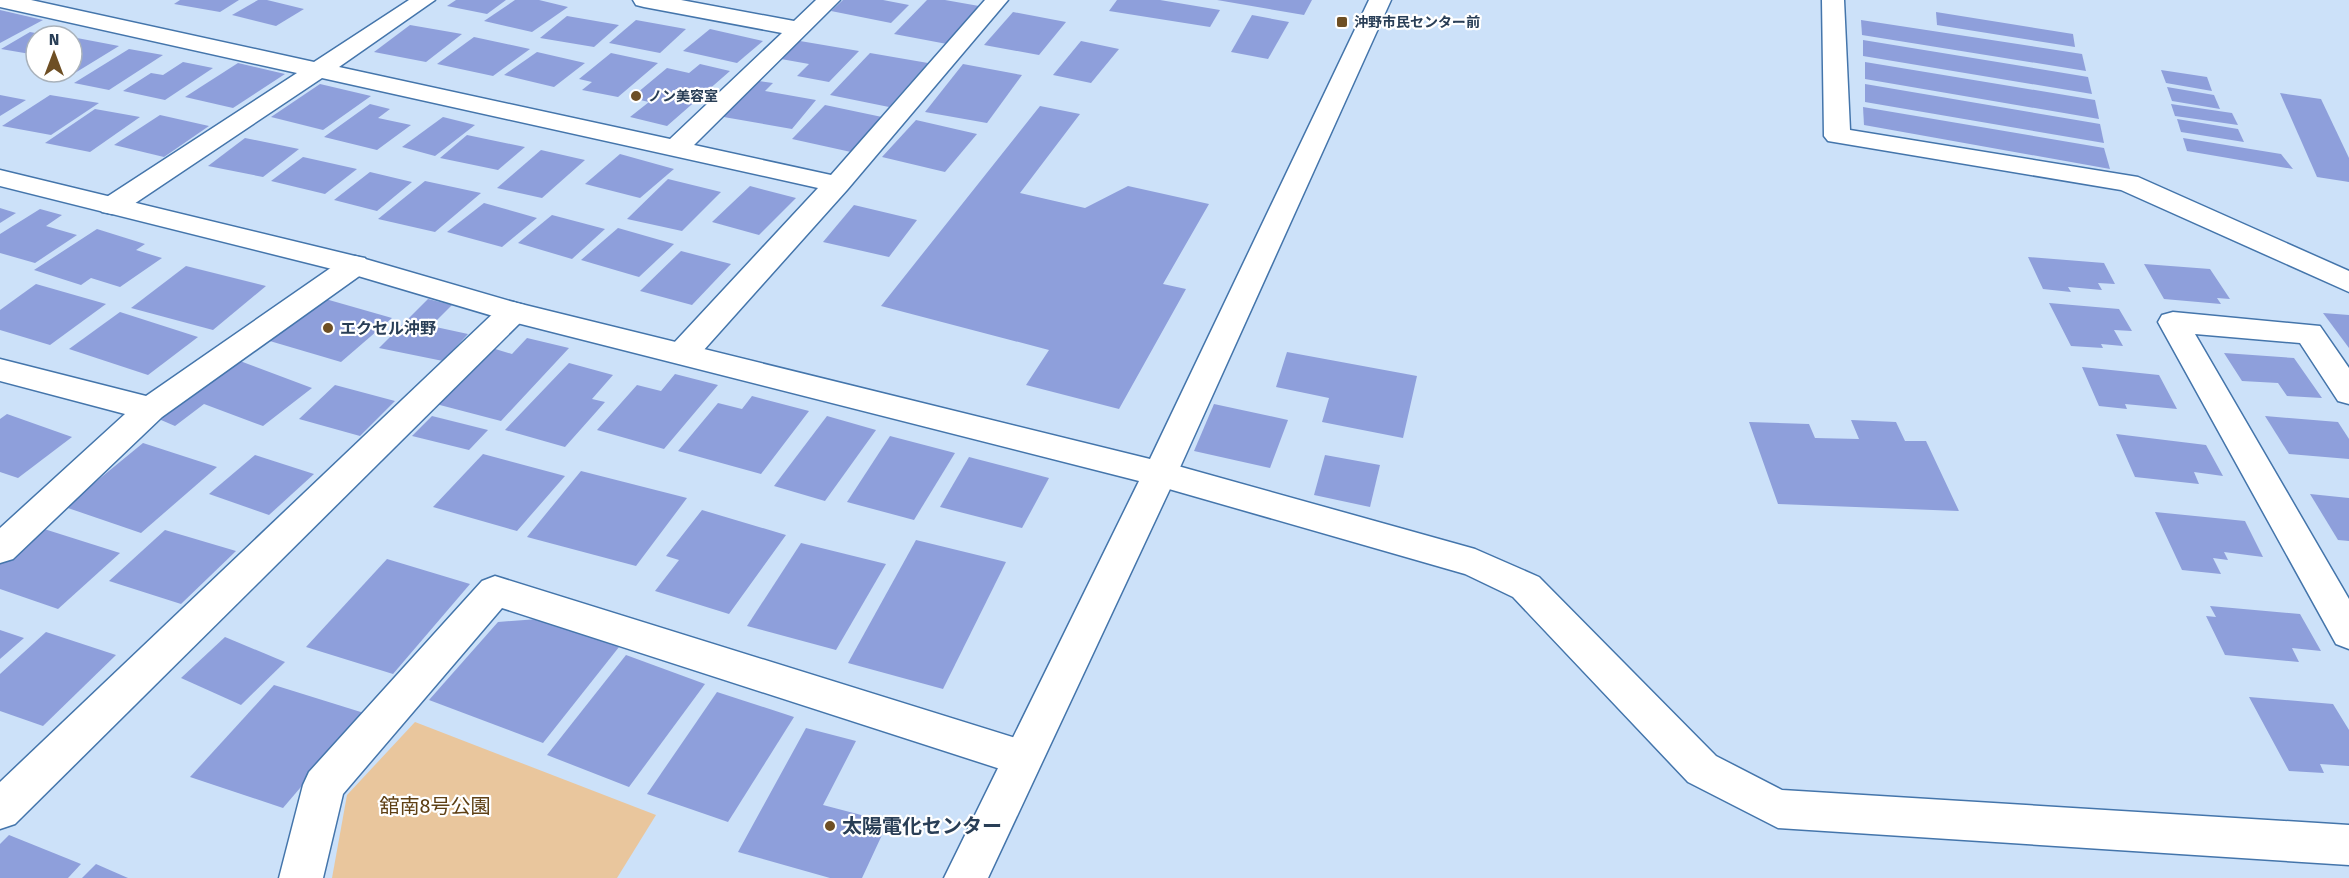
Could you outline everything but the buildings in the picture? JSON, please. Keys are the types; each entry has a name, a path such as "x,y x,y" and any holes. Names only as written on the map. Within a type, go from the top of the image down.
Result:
{"street":[{"path":"0,0 837,184"},
{"path":"112,206 424,0"},
{"path":"644,0 799,29"},
{"path":"677,147 829,0"},
{"path":"683,353 837,184 997,0"},
{"path":"966,878 1160,474 1380,0"},
{"path":"1833,0 1837,136 2128,183 2349,282"},
{"path":"0,178 355,265 513,312 1160,474 1475,563 1526,587 1702,769 1778,809 2349,845"},
{"path":"0,549 151,409 355,265"},
{"path":"0,810 513,312"},
{"path":"2349,393 2309,333 2173,322 2338,597 2349,633"},
{"path":"0,370 151,409"},
{"path":"300,878 324,785 495,591 1022,758"}],"green space":[{"name":"舘南8号公園","path":"415,722 656,815 617,878 332,878 347,795"}],"place":[{"name":"沖野市民センター前","path":"1342,22"},
{"name":"ノン美容室","path":"636,96"},
{"name":"エクセル沖野","path":"328,328"},
{"name":"太陽電化センター","path":"830,826"}]}
